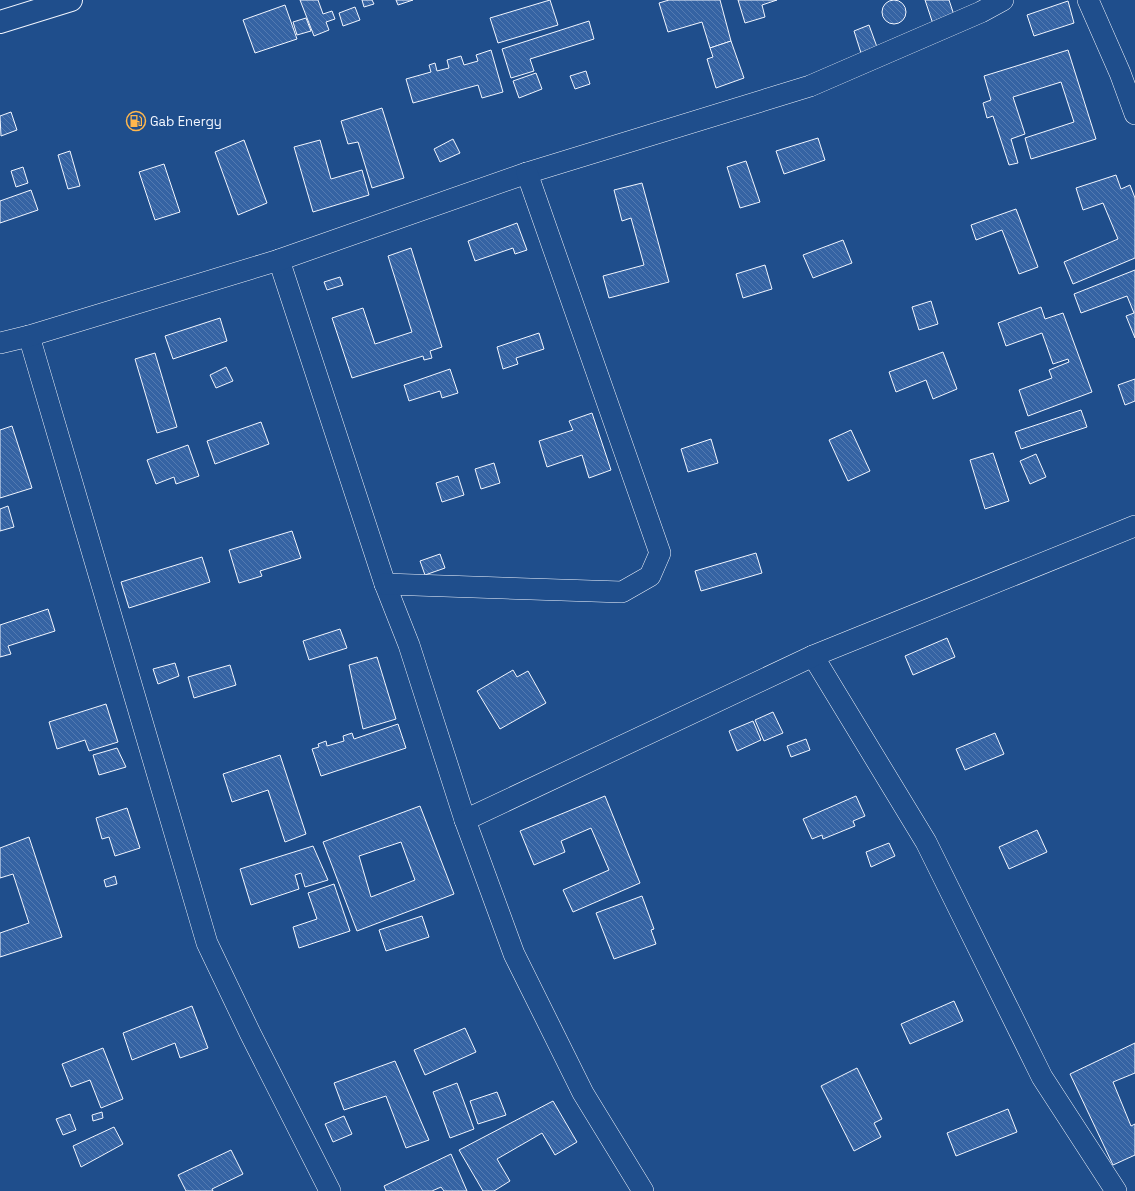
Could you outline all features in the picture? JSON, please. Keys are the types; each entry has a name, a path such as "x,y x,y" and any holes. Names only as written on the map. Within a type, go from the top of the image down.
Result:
{"main road":[{"path":"0,22 71,0"}],"street":[{"path":"0,343 29,336 279,260 527,172 810,86 981,12 1003,0"},
{"path":"1088,0 1120,73 1135,114"},
{"path":"384,584 622,592 650,576 660,553 527,172"},
{"path":"279,260 384,584 409,645 465,820 514,954 583,1093 643,1191"},
{"path":"29,336 207,942 250,1033 330,1191"},
{"path":"465,820 813,656 1135,526"},
{"path":"813,656 926,842 1042,1077 1116,1191"}],"building":[{"path":"300,0 318,0 323,14 332,11 335,19 326,22 329,30 314,36"},
{"path":"362,0 372,0 374,4 364,7"},
{"path":"396,0 413,0 398,5"},
{"path":"550,0 558,25 498,43 490,18"},
{"path":"669,0 720,0 731,41 710,48 702,22 668,32 659,3"},
{"path":"738,0 777,0 762,5 765,17 745,23"},
{"path":"894,0 902,4 906,12 902,20 894,24 886,20 882,12 886,4"},
{"path":"925,0 949,0 955,18 933,24"},
{"path":"1068,1 1074,23 1034,36 1027,15"},
{"path":"285,5 297,39 255,53 243,20"},
{"path":"355,7 360,20 343,26 339,13"},
{"path":"306,18 311,31 297,35 293,22"},
{"path":"589,21 594,39 530,59 534,71 511,78 502,49"},
{"path":"869,25 877,47 861,53 854,31"},
{"path":"731,41 744,78 716,88 707,59 713,57 710,48"},
{"path":"491,50 503,92 482,98 478,85 413,103 406,79 431,72 429,65 435,63 437,71 449,68 447,60 461,56 464,65 478,61 476,55"},
{"path":"1068,50 1096,139 1031,159 1025,138 1074,122 1061,82 1013,97 1025,134 1011,139 1018,163 1009,165 993,116 987,118 983,103 991,100 984,76"},
{"path":"586,71 590,84 575,89 570,76"},
{"path":"536,73 542,89 519,98 513,81"},
{"path":"382,108 404,178 372,188 358,142 348,144 341,121"},
{"path":"11,112 17,130 1,136 0,116"},
{"path":"818,138 825,160 784,174 776,151"},
{"path":"453,139 460,153 440,162 434,149"},
{"path":"244,140 267,203 238,215 215,152"},
{"path":"320,140 331,179 362,170 369,195 313,212 294,147"},
{"path":"70,151 80,186 68,189 58,155"},
{"path":"746,161 760,202 740,208 727,167"},
{"path":"164,164 180,212 155,220 139,172"},
{"path":"23,167 28,183 16,187 11,171"},
{"path":"1116,175 1121,189 1130,185 1135,198 1135,258 1073,284 1064,262 1118,239 1103,203 1083,210 1076,188"},
{"path":"642,183 669,282 609,298 603,276 644,265 631,218 622,221 614,190"},
{"path":"31,190 38,210 0,223 0,201"},
{"path":"1016,209 1038,267 1019,274 1002,230 976,240 971,225"},
{"path":"517,223 527,250 515,254 513,248 475,261 468,241"},
{"path":"843,240 852,263 813,278 803,255"},
{"path":"411,248 442,347 430,351 432,358 424,360 423,356 352,378 332,318 363,308 375,344 412,332 388,256"},
{"path":"765,265 772,289 743,298 736,274"},
{"path":"1135,270 1135,338 1126,316 1134,313 1127,296 1081,313 1074,294"},
{"path":"340,277 343,285 327,290 324,282"},
{"path":"931,301 938,324 919,330 912,307"},
{"path":"1041,307 1045,319 1063,313 1092,392 1028,416 1019,390 1052,378 1049,370 1069,362 1068,359 1053,364 1042,333 1006,346 998,323"},
{"path":"220,318 227,341 173,359 165,336"},
{"path":"539,333 544,349 516,358 518,364 503,369 497,347"},
{"path":"943,352 957,389 933,399 926,380 896,392 889,372"},
{"path":"155,353 177,427 157,433 135,359"},
{"path":"226,367 233,381 216,388 210,375"},
{"path":"450,369 458,393 442,398 440,391 409,401 404,385"},
{"path":"1135,379 1135,401 1125,405 1118,385"},
{"path":"1081,410 1087,427 1021,449 1015,432"},
{"path":"592,413 611,470 589,478 582,455 547,467 539,441 573,430 569,421"},
{"path":"261,422 269,444 215,464 207,441"},
{"path":"12,426 32,488 0,498 0,430"},
{"path":"851,430 870,471 848,481 829,440"},
{"path":"711,439 718,463 688,472 681,449"},
{"path":"188,445 199,476 176,484 174,477 156,484 147,460"},
{"path":"993,453 1009,501 985,509 970,460"},
{"path":"1036,454 1046,477 1030,484 1020,461"},
{"path":"494,463 500,483 481,489 475,469"},
{"path":"458,476 464,495 442,502 436,483"},
{"path":"8,506 14,527 0,531 0,509"},
{"path":"292,531 301,558 260,571 262,576 239,583 229,550"},
{"path":"756,553 762,573 701,591 695,571"},
{"path":"440,554 445,568 425,575 420,561"},
{"path":"202,557 210,582 129,608 121,582"},
{"path":"48,609 55,631 8,646 11,654 0,657 0,625"},
{"path":"340,629 347,648 309,660 303,641"},
{"path":"947,638 955,657 913,675 905,656"},
{"path":"377,657 396,719 363,729 349,665"},
{"path":"175,663 179,676 158,684 153,669"},
{"path":"230,665 236,685 194,698 188,677"},
{"path":"513,670 517,677 528,671 546,703 500,729 477,691"},
{"path":"106,704 118,742 89,751 85,740 57,749 49,722"},
{"path":"773,712 783,733 764,741 755,720"},
{"path":"753,721 761,740 737,751 729,731"},
{"path":"398,724 406,748 321,776 312,749 319,747 318,744 326,741 327,746 344,741 343,736 352,733 354,739"},
{"path":"995,733 1004,754 965,770 956,749"},
{"path":"806,739 810,750 791,757 787,746"},
{"path":"117,748 126,767 99,775 93,755"},
{"path":"280,755 306,834 285,842 268,790 232,802 223,774"},
{"path":"605,796 640,883 573,912 563,890 609,870 591,828 561,841 565,852 534,865 520,831"},
{"path":"856,796 865,816 853,821 855,826 823,839 822,835 812,839 803,819"},
{"path":"420,806 454,894 357,931 323,842","holes":["401,842 415,880 371,897 359,856"]},
{"path":"127,808 140,848 115,856 109,837 102,839 96,818"},
{"path":"1037,830 1047,852 1009,869 999,847"},
{"path":"29,837 62,937 0,957 0,933 29,923 13,874 0,878 0,848"},
{"path":"889,843 895,856 871,867 866,852"},
{"path":"313,846 328,880 305,887 301,873 295,875 299,889 251,905 240,869"},
{"path":"115,876 117,884 106,887 104,880"},
{"path":"334,884 350,931 299,948 293,927 317,919 308,893"},
{"path":"642,896 654,929 651,930 656,944 614,959 596,913"},
{"path":"422,916 429,937 386,951 379,930"},
{"path":"954,1001 963,1021 910,1044 901,1024"},
{"path":"192,1006 208,1048 180,1058 175,1043 132,1060 123,1033"},
{"path":"465,1028 476,1052 425,1075 414,1050"},
{"path":"1135,1043 1135,1073 1113,1082 1131,1126 1135,1124 1135,1155 1113,1165 1070,1074"},
{"path":"103,1048 123,1099 101,1108 90,1080 71,1087 62,1064"},
{"path":"395,1061 429,1140 406,1148 386,1096 344,1110 334,1083"},
{"path":"857,1068 882,1119 874,1123 881,1137 854,1151 821,1086"},
{"path":"457,1083 474,1129 450,1138 433,1092"},
{"path":"497,1092 506,1115 478,1124 470,1101"},
{"path":"553,1101 577,1142 555,1155 542,1133 497,1159 510,1181 494,1191 483,1191 459,1150"},
{"path":"1008,1109 1017,1132 956,1156 947,1133"},
{"path":"102,1112 103,1118 93,1121 92,1115"},
{"path":"70,1114 76,1130 63,1135 56,1119"},
{"path":"344,1116 352,1134 333,1142 325,1124"},
{"path":"114,1127 123,1144 81,1167 73,1146"},
{"path":"231,1150 243,1174 212,1189 213,1191 186,1191 178,1175"},
{"path":"451,1154 467,1191 444,1191 441,1187 432,1191 386,1191 384,1186"}],"place":[{"name":"Gab Energy","path":"136,121"}]}
